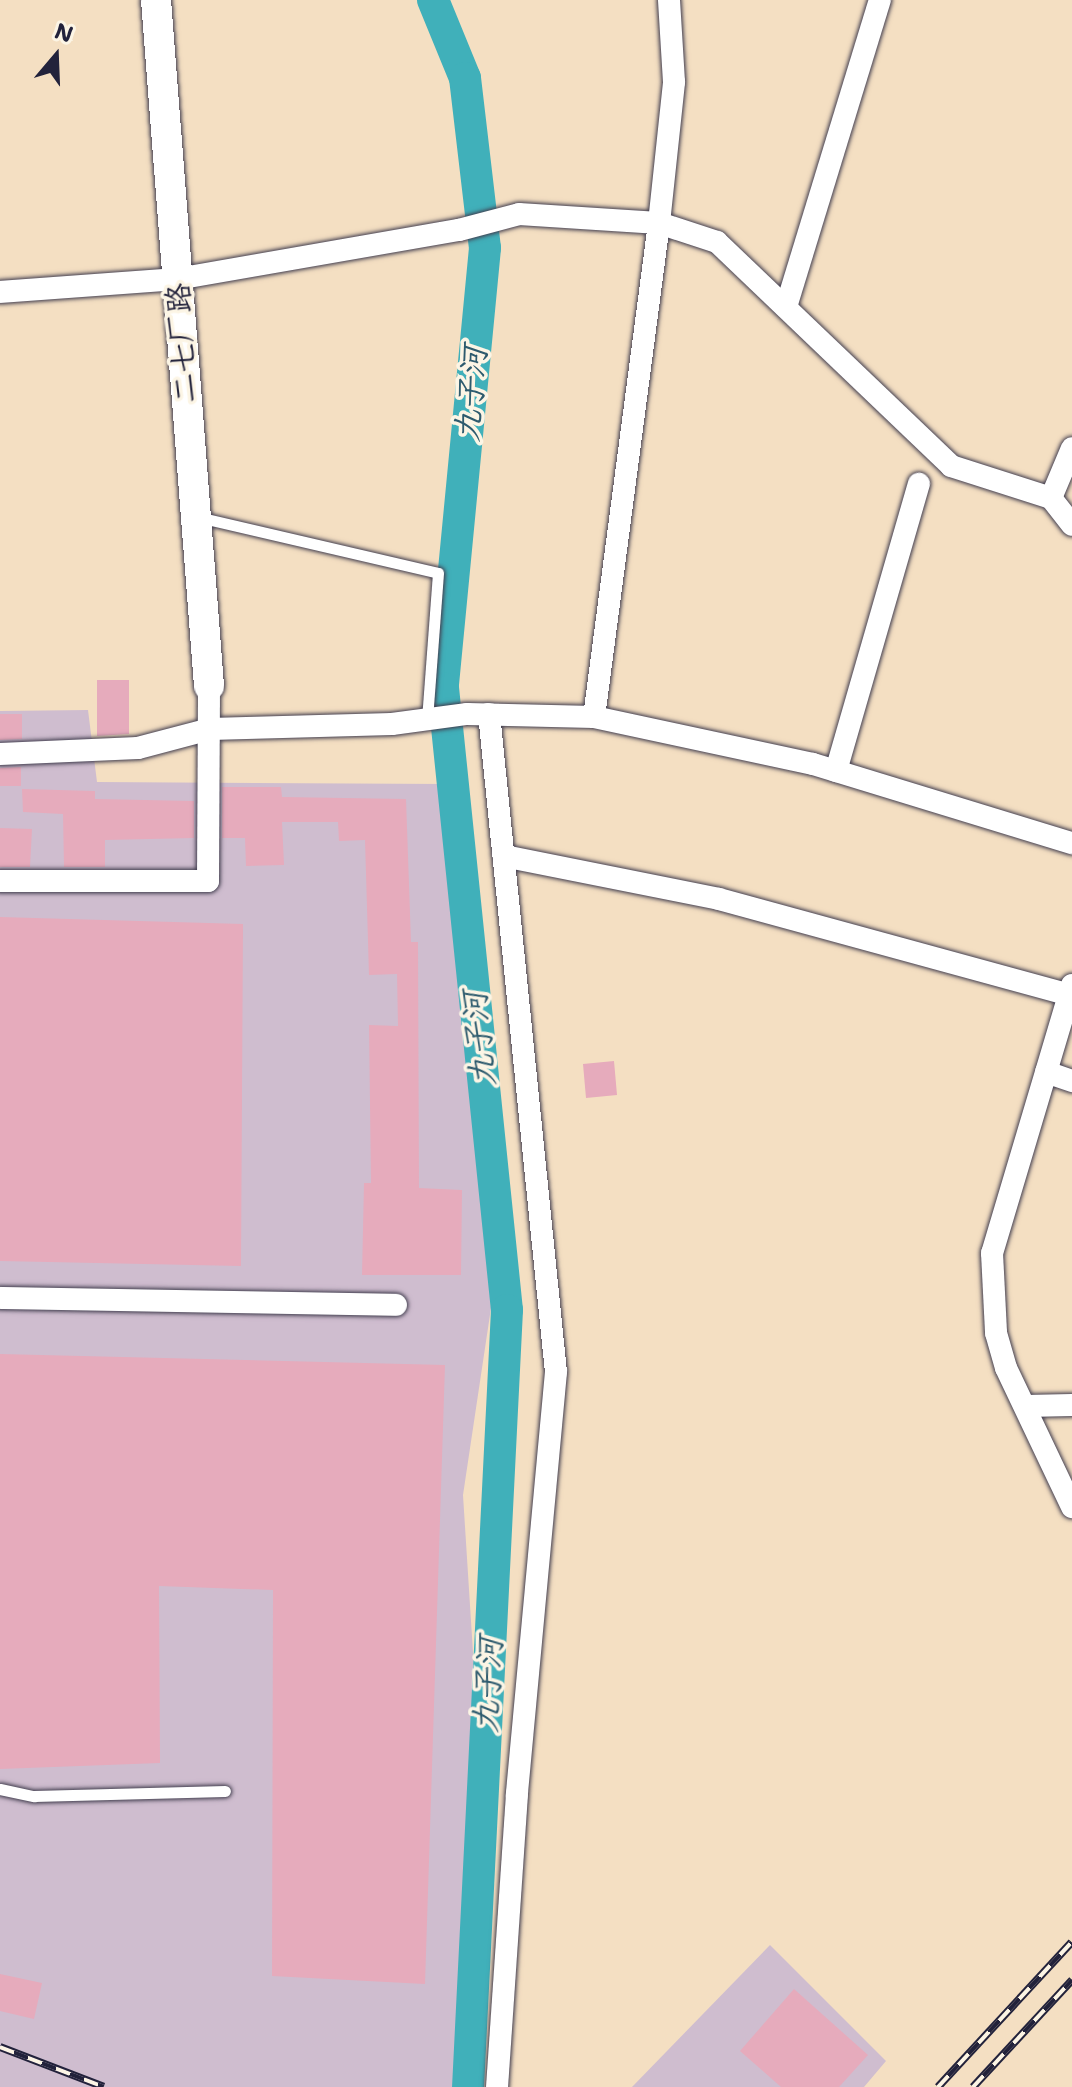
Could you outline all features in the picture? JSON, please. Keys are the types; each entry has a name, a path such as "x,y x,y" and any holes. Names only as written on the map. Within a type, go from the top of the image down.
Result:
{"street":[{"name":"二七厂路","path":"156,0 209,686"},
{"path":"594,717 659,223 674,82 669,0"},
{"path":"786,307 880,0"},
{"path":"0,292 177,279 459,230 519,214 659,223 717,242 951,466 1051,498 1072,525"},
{"path":"1051,498 1072,448"},
{"path":"836,771 919,484"},
{"path":"0,881 208,881 209,686"},
{"path":"478,714 504,856 556,1372 517,1794 497,2087"},
{"path":"0,754 138,748 210,729 427,721 478,714 594,717 836,771 1072,843"},
{"path":"504,856 719,899 1069,990 992,1253 996,1333 1006,1368 1072,1507"},
{"path":"1046,1072 1072,1081"},
{"path":"0,1298 396,1305"},
{"path":"1026,1406 1072,1405"}],"lane":[{"path":"196,517 438,573 427,721"},
{"path":"0,1789 34,1796 225,1791"}],"shaded area":[{"path":"88,710 97,782 446,784 491,1308 463,1495 475,1684 455,2087 0,2087 0,711"},
{"path":"770,1945 886,2061 864,2087 632,2087"}],"building":[{"path":"97,680 129,680 129,734 97,736"},
{"path":"0,714 22,714 22,739 0,740"},
{"path":"21,767 21,786 0,786 0,768"},
{"path":"222,787 281,787 282,797 406,799 411,942 418,942 419,1188 462,1190 461,1275 362,1275 364,1183 371,1183 369,1025 398,1026 397,974 369,975 365,840 339,841 338,822 282,822 284,865 246,866 245,838 222,838"},
{"path":"22,789 95,791 95,799 194,801 194,838 105,840 105,867 64,867 63,814 23,812"},
{"path":"0,828 32,829 30,867 0,867"},
{"path":"0,917 243,924 241,1266 0,1261"},
{"path":"614,1061 617,1095 586,1098 583,1064"},
{"path":"0,1354 445,1365 425,1984 272,1976 273,1590 159,1586 160,1763 0,1769"},
{"path":"0,1974 42,1983 34,2019 0,2011"},
{"path":"794,1989 868,2055 839,2087 781,2087 740,2051"}],"waterway":[{"name":"九子河","path":"433,0 465,78 485,248 443,688 507,1310 468,2087"}],"railway":[{"path":"938,2087 1072,1942"},
{"path":"973,2087 1072,1980"},
{"path":"0,2047 104,2087"}]}
